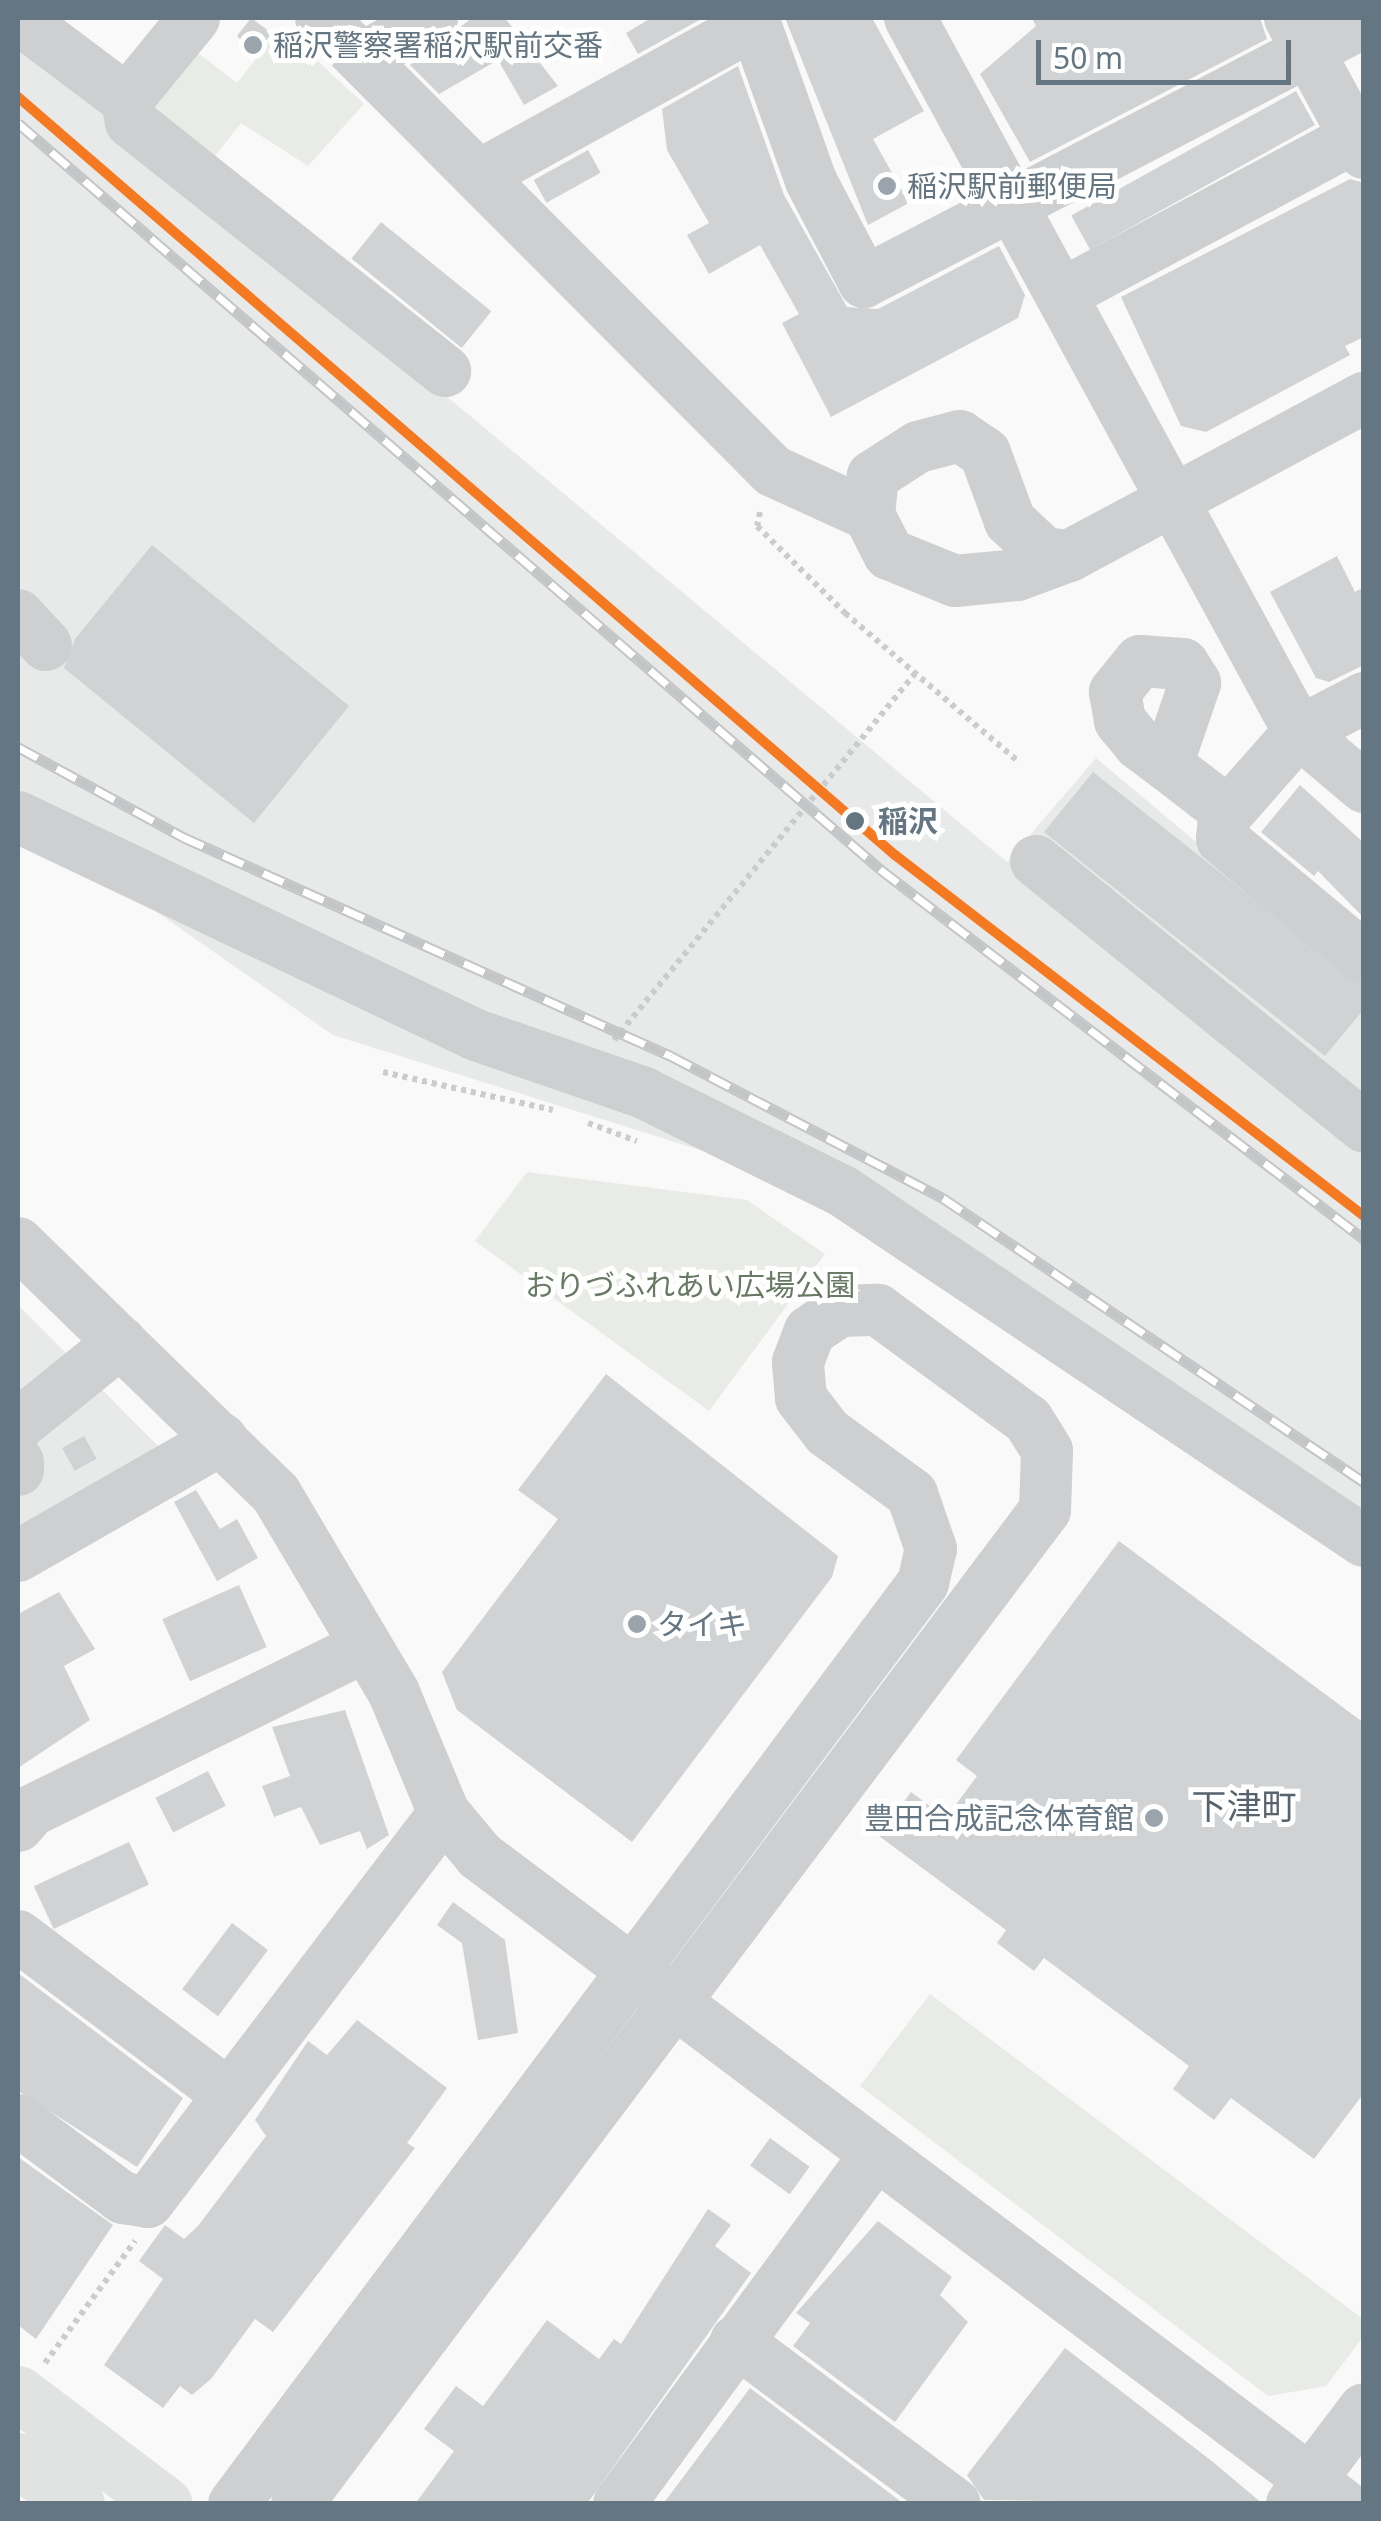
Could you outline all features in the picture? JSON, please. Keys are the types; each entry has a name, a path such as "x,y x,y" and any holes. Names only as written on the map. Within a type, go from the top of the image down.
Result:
{"main road":[{"path":"30,2379 165,2504"},
{"path":"18,2460 77,2504"}],"street":[{"path":"18,18 127,100 131,122 445,371"},
{"path":"127,100 194,18"},
{"path":"320,18 482,174 773,471 869,516"},
{"path":"364,58 432,18"},
{"path":"910,18 1016,205 1169,501 1299,732 1364,787"},
{"path":"482,174 754,20 810,181 864,282 1016,205 1299,34 1364,22"},
{"path":"1062,294 1361,141 1299,34"},
{"path":"1069,556 1044,553 1010,521 985,453 960,436 918,447 873,476 869,516 889,554 955,581 1069,556 1364,398"},
{"path":"1364,698 1299,732 1228,812 1222,839 1364,958"},
{"path":"1167,765 1228,812"},
{"path":"18,817 476,1035 644,1093 844,1192 1364,1541"},
{"path":"1036,861 1364,1126"},
{"path":"18,1244 276,1494 366,1646 444,1813 480,1856 1315,2496 1364,2410"},
{"path":"234,2504 923,1584 930,1550 912,1494 827,1432 801,1398 798,1362 810,1332 840,1312 878,1310 1028,1420 1047,1450 1044,1510 296,2504"},
{"path":"18,1425 120,1342"},
{"path":"18,1556 222,1440"},
{"path":"18,1826 31,1811 366,1646"},
{"path":"18,2120 123,2198 148,2202 444,1813"},
{"path":"18,1936 229,2095"},
{"path":"619,2504 875,2155"},
{"path":"736,2342 955,2504"}],"path":[{"path":"758,517 845,613 1020,763"},
{"path":"606,1050 916,672"},
{"path":"383,1072 556,1111 659,1149"},
{"path":"556,1111 568,1096"},
{"path":"30,2379 133,2250 148,2202"}],"shaded area":[{"path":"18,40 1007,862 1096,758 1363,982 1363,1552 783,1176 333,1035 95,869 18,833"},
{"path":"18,1305 165,1453 18,1536"}],"green space":[{"path":"281,27 364,104 308,166 241,123 206,167 137,113 189,46 237,83"},
{"name":"おりづふれあい広場公園","path":"527,1172 747,1200 825,1254 709,1411 475,1241"},
{"path":"930,1994 1363,2319 1363,2337 1326,2386 1268,2396 860,2086"}],"building":[{"path":"251,18 272,33 255,55 237,36"},
{"path":"472,18 505,18 558,86 524,105 498,60 439,94 410,65"},
{"path":"651,18 703,18 638,54 626,33"},
{"path":"785,18 872,18 924,111 873,139 909,203 868,225"},
{"path":"1032,18 1260,18 1267,39 1030,162 980,74 1036,26"},
{"path":"738,66 784,195 847,307 878,309 999,246 1025,295 1018,318 831,417 782,323 799,314 760,245 709,274 687,235 709,223 667,150 662,109"},
{"path":"1296,91 1315,125 1090,250 1071,216"},
{"path":"588,150 601,173 546,203 534,180"},
{"path":"1350,179 1364,183 1364,337 1345,346 1350,355 1206,432 1181,426 1121,297"},
{"path":"381,222 491,311 462,348 351,259"},
{"path":"152,545 349,706 254,823 64,668 75,639"},
{"path":"1337,556 1355,592 1364,587 1364,665 1329,682 1316,678 1270,592"},
{"path":"1093,772 1364,986 1364,1009 1325,1056 1044,832"},
{"path":"1300,785 1364,843 1364,918 1318,871 1314,876 1261,832"},
{"name":"タイキ","path":"606,1374 838,1556 832,1577 632,1842 457,1710 442,1672 558,1519 518,1490"},
{"path":"84,1436 97,1459 75,1471 62,1448"},
{"path":"196,1490 220,1529 237,1519 258,1558 217,1581 174,1502"},
{"name":"豊田合成記念体育館","path":"1119,1541 1364,1723 1364,2093 1314,2159 1231,2098 1214,2120 1173,2089 1189,2066 1044,1958 1034,1971 997,1943 1006,1930 879,1836 911,1792 946,1818 977,1776 956,1760"},
{"path":"239,1585 267,1647 190,1681 162,1619"},
{"path":"59,1592 95,1649 64,1666 90,1720 18,1768 18,1614"},
{"path":"345,1710 389,1835 367,1849 360,1831 320,1845 301,1807 274,1817 262,1786 290,1776 272,1727"},
{"path":"208,1771 226,1806 173,1833 155,1798"},
{"path":"129,1842 149,1885 54,1929 34,1886"},
{"path":"453,1902 505,1940 518,2033 478,2040 462,1943 437,1925"},
{"path":"232,1923 268,1950 218,2016 182,1989"},
{"path":"18,1973 183,2098 137,2167 18,2091"},
{"path":"357,2020 447,2088 407,2143 415,2148 273,2332 255,2319 211,2379 192,2395 180,2386 163,2408 104,2365 163,2279 139,2261 165,2225 184,2239 198,2226 266,2136 255,2120 308,2041 327,2055"},
{"path":"770,2138 810,2167 790,2194 750,2166"},
{"path":"18,2157 113,2225 36,2339 18,2325"},
{"path":"708,2209 731,2225 715,2246 751,2273 587,2504 415,2504 454,2451 424,2429 456,2386 483,2406 547,2320 599,2359 614,2339 621,2344"},
{"path":"878,2221 952,2277 940,2295 968,2322 895,2422 793,2346 810,2323 796,2313"},
{"path":"1065,2348 1263,2504 984,2500 967,2475"},
{"path":"750,2388 904,2504 663,2504"}],"railway":[{"path":"18,123 880,869 1364,1239"},
{"path":"18,747 183,837 671,1056 943,1198 1364,1482"}],"transit line":[{"path":"18,97 895,855 1364,1216"}],"place":[{"name":"稲沢警察署稲沢駅前交番","path":"253,45"},
{"name":"稲沢駅前郵便局","path":"887,186"},
{"name":"稲沢","path":"855,821"},
{"name":"タイキ","path":"637,1624"},
{"name":"豊田合成記念体育館","path":"1154,1818"}],"district":[{"name":"下津町","path":"1244,1806"}]}
